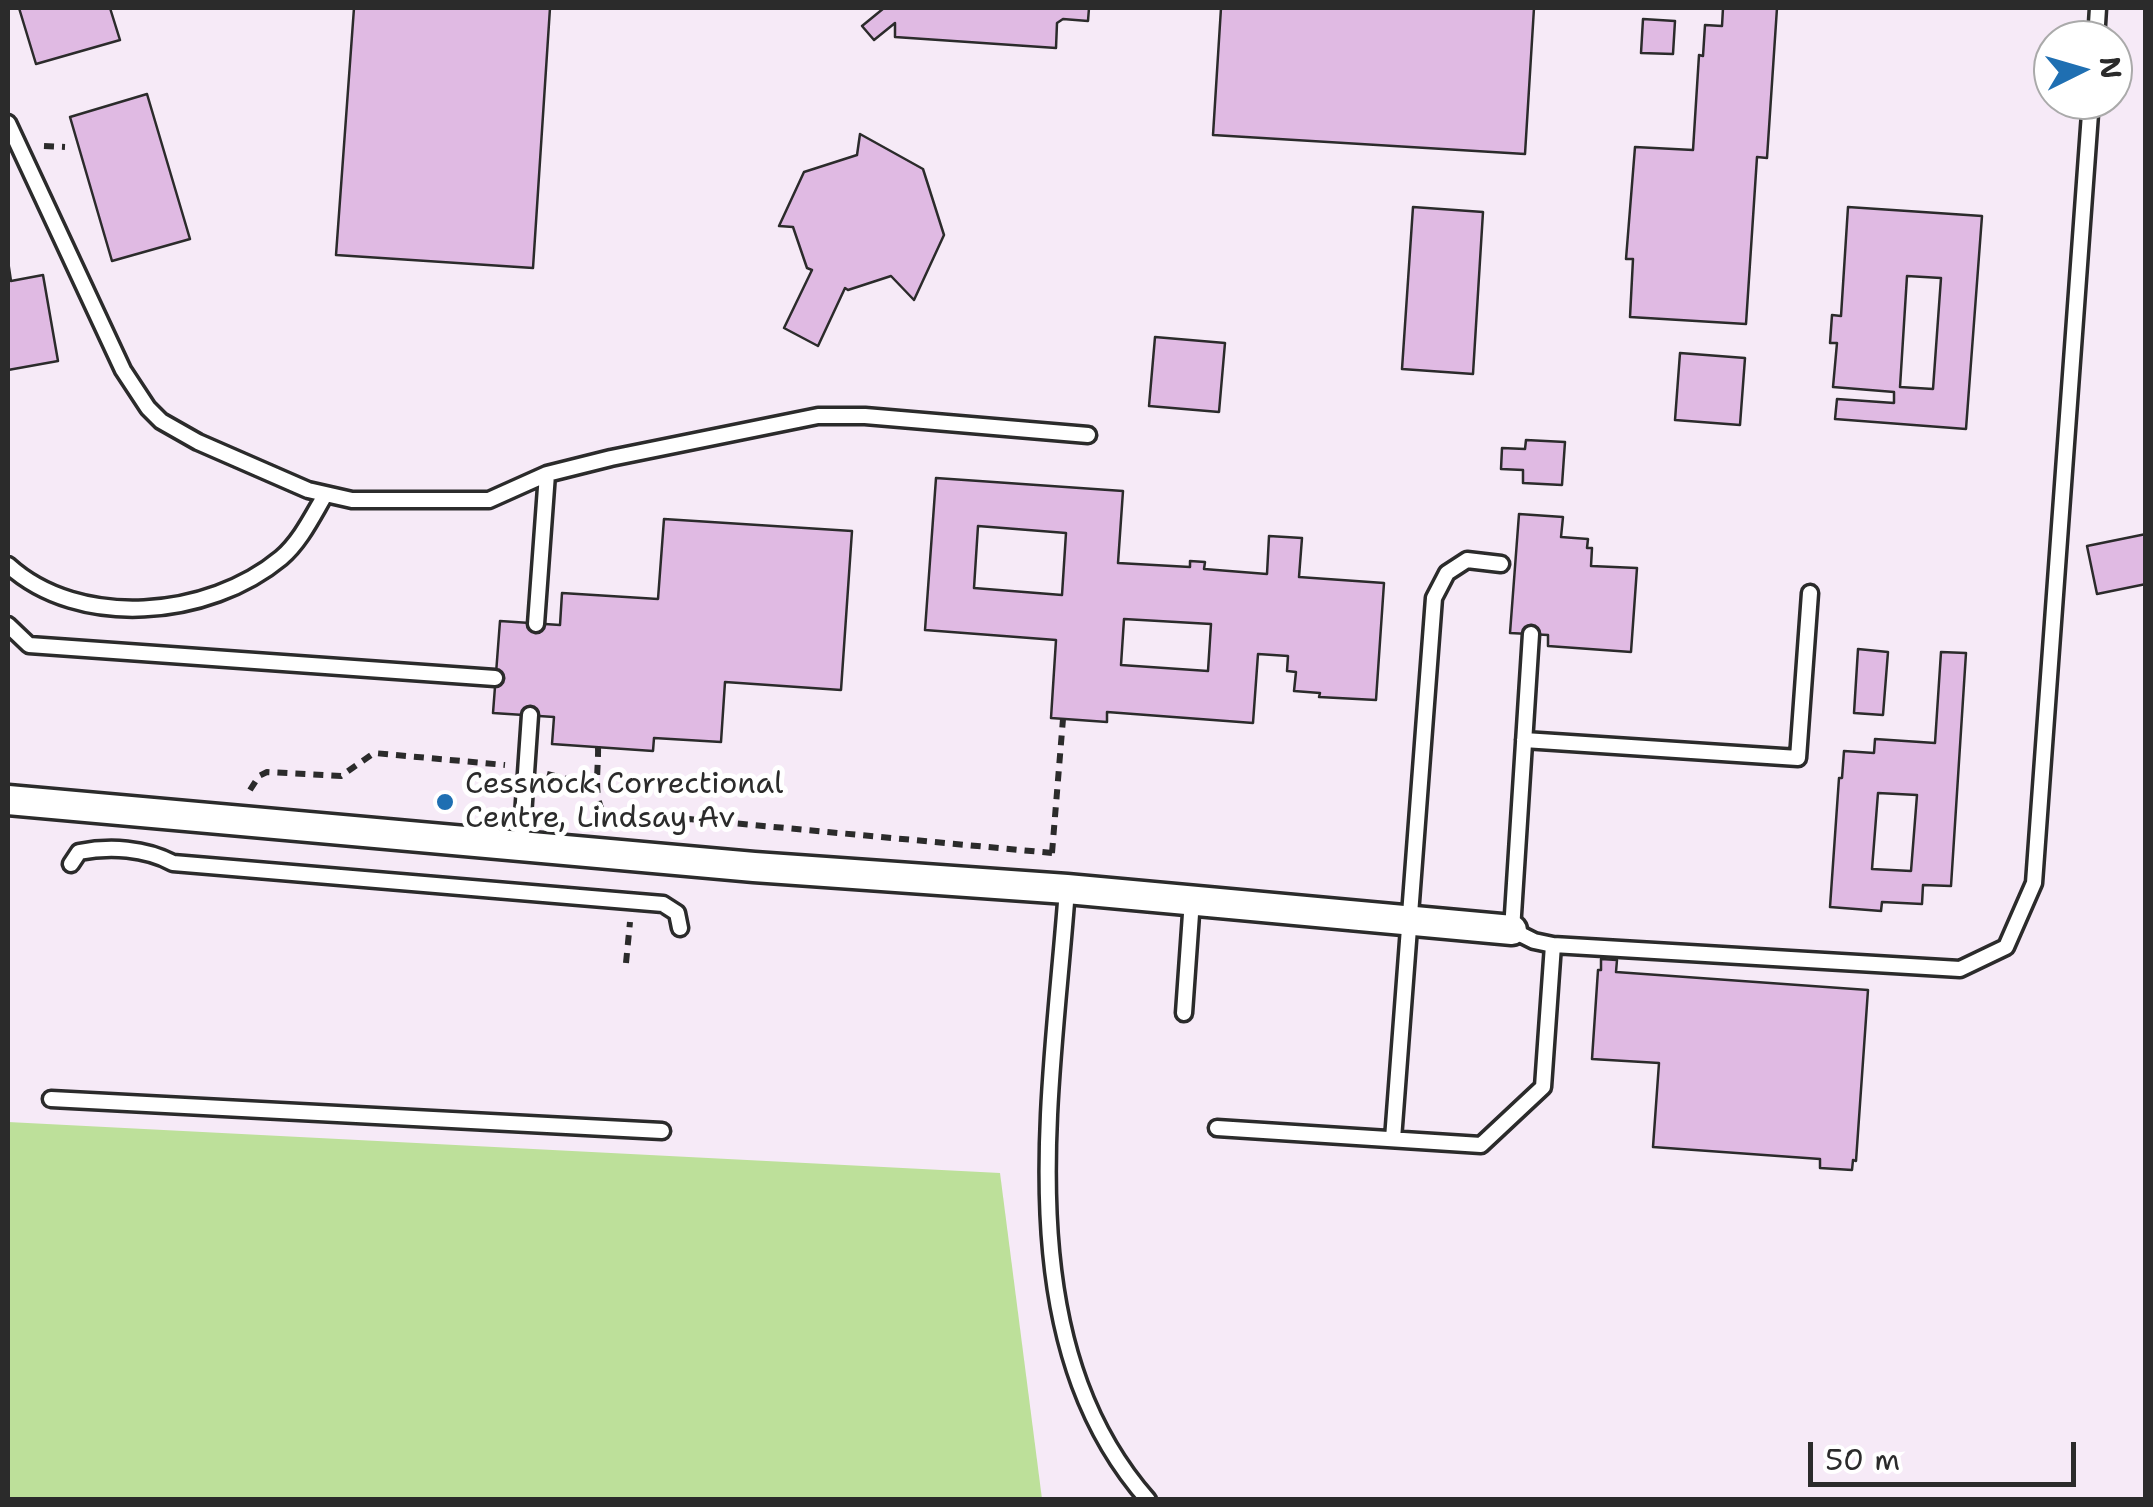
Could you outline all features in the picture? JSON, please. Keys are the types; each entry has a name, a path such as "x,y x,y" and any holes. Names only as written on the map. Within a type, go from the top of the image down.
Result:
{"street":[{"path":"8,800 1512,930"}],"lane":[{"path":"1530,634 1512,930 1553,945 1960,969 2006,947 2034,883 2091,120"},
{"path":"8,123 123,370 148,408 198,442 284,482 325,495 352,500 489,500 547,474 818,416 865,416 1088,435"},
{"path":"536,624 547,474"},
{"path":"8,565 61,599 124,607 193,601 226,592 284,556 325,495"},
{"path":"1393,1139 1434,598 1447,573 1467,560 1500,564"},
{"path":"1524,740 1798,758 1810,593"},
{"path":"8,625 29,645 496,678"},
{"path":"522,845 530,716"},
{"path":"71,864 79,852 97,848 153,852 172,863 664,904 677,913 680,928"},
{"path":"1058,888 1047,1171 1050,1249 1062,1328 1086,1405 1120,1468 1148,1500"},
{"path":"1184,1013 1192,900"},
{"path":"1217,1128 1481,1146 1543,1086 1553,945"},
{"path":"50,1099 662,1131"}],"path":[{"path":"1058,888 1052,853 1063,719"},
{"path":"598,747 599,808 608,820 615,822 689,819 1052,853"},
{"path":"246,793 267,772 341,776 374,753 488,762 599,787"}],"green space":[{"path":"8,1122 1000,1173 1042,1499 8,1499"}],"building":[{"path":"19,8 110,8 120,40 36,64"},
{"path":"354,8 550,8 533,268 336,255"},
{"path":"884,8 1089,8 1088,21 1063,19 1057,23 1056,48 895,37 895,23 874,40 862,26"},
{"path":"1221,8 1534,8 1525,154 1213,135"},
{"path":"1723,8 1777,8 1767,158 1757,157 1746,324 1630,317 1633,259 1626,259 1635,147 1693,150 1699,55 1703,56 1705,25 1722,26"},
{"path":"1643,19 1675,21 1673,54 1641,53"},
{"path":"147,94 190,239 112,261 70,117"},
{"path":"860,134 923,169 944,235 914,300 891,276 845,288 818,346 784,328 812,270 807,268 793,227 779,226 804,172 857,155"},
{"path":"1413,207 1483,212 1473,374 1402,369"},
{"path":"1848,207 1982,216 1966,429 1835,419 1837,399 1894,403 1894,392 1833,387 1837,343 1830,343 1832,315 1841,316","holes":["1907,276 1941,278 1933,389 1900,387"]},
{"path":"8,261 11,281 43,275 58,361 8,370"},
{"path":"1155,337 1225,343 1219,412 1149,406"},
{"path":"1680,353 1745,358 1740,425 1675,420"},
{"path":"1526,440 1565,442 1562,485 1523,483 1523,470 1501,469 1502,448 1525,449"},
{"path":"936,478 1123,491 1118,563 1190,567 1190,561 1205,562 1204,569 1267,574 1269,536 1302,538 1299,577 1384,583 1376,700 1319,697 1320,693 1294,691 1296,672 1287,671 1288,656 1258,654 1253,723 1107,712 1107,722 1051,718 1056,640 925,630","holes":["978,526 1066,533 1062,595 974,588","1124,619 1211,624 1208,671 1121,665"]},
{"path":"1519,514 1563,517 1561,537 1588,539 1591,566 1637,568 1631,652 1548,646 1548,635 1510,633"},
{"path":"664,519 852,531 841,690 725,682 721,742 654,738 653,751 552,744 554,717 493,713 500,621 560,625 562,593 658,599"},
{"path":"2146,534 2146,584 2097,594 2087,546"},
{"path":"1858,649 1888,652 1883,715 1854,713"},
{"path":"1941,652 1966,653 1951,886 1923,885 1922,904 1882,902 1881,911 1830,907 1844,751 1874,753 1875,739 1935,743","holes":["1878,793 1917,795 1911,871 1872,869"]},
{"path":"1601,959 1617,960 1616,972 1868,990 1856,1161 1853,1160 1852,1170 1820,1168 1820,1159 1653,1147 1659,1063 1592,1059"}],"place":[{"name":"Cessnock Correctional Centre, Lindsay Av","path":"445,802"}]}
